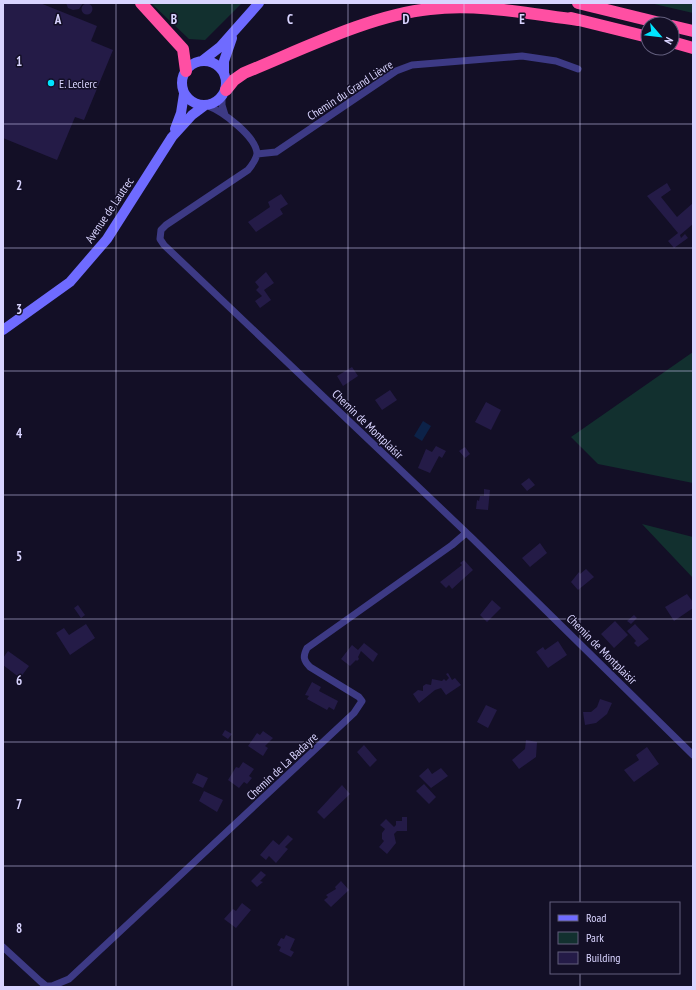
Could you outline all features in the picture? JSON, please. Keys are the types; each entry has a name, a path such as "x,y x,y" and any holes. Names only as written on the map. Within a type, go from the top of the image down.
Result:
{"highway":[{"path":"141,3 183,49 186,71"},
{"path":"512,3 640,35"},
{"path":"578,3 640,18"},
{"path":"224,93 234,80 244,73 365,24 398,14 430,8 457,7 501,10 578,20"},
{"path":"680,28 693,31"},
{"path":"680,44 693,48"}],"main road":[{"path":"172,137 182,113 184,94 182,82 186,71 190,66 202,61 215,52 259,3"},
{"path":"184,94 193,103 206,106 213,104 224,93 227,84 224,73 227,50 237,27"},
{"path":"202,61 215,64 224,73"},
{"name":"Avenue de Lautrec","path":"3,330 70,282 107,239 172,137 192,115 206,106"}],"street":[{"name":"Chemin du Grand Lièvre","path":"256,154 276,152 396,71 412,65 522,56 556,61 578,69"},
{"path":"224,93 222,105 226,115"},
{"path":"206,106 226,115 250,138 255,145 256,154"},
{"name":"Chemin de Montplaisir","path":"256,154 254,163 248,170 166,225 161,230 160,239 169,250 466,533 693,755"},
{"name":"Chemin de La Badayre","path":"3,947 46,986 52,986 69,979 354,713 362,701 359,697 310,667 305,662 303,656 307,648 452,545 466,533"}],"green space":[{"path":"151,3 242,3 205,40 189,39"},
{"path":"650,3 693,3 693,13"},
{"path":"693,352 693,483 598,464 571,437"},
{"path":"642,524 693,537 693,578"}],"water":[{"path":"423,421 431,426 422,441 414,436"}],"building":[{"name":"E. Leclerc","path":"3,3 40,3 97,26 91,41 113,50 84,120 75,117 57,160 3,138"},
{"path":"66,3 83,3 79,9 73,10 68,8"},
{"path":"85,4 89,4 91,5 91,13 85,14 82,11 82,7"},
{"path":"667,183 671,190 661,197 677,217 693,203 693,224 680,235 681,238 685,234 688,238 674,248 668,241 678,233 647,196"},
{"path":"281,194 288,204 280,209 283,214 256,232 248,222 270,207 268,202"},
{"path":"266,272 274,283 264,290 271,300 260,308 255,301 262,296 256,290 259,287 255,282"},
{"path":"352,367 358,376 343,386 337,376"},
{"path":"390,390 397,400 382,410 375,400"},
{"path":"486,402 501,410 491,430 475,422"},
{"path":"436,446 446,451 442,458 439,456 430,473 418,468 426,449 432,452"},
{"path":"465,447 470,454 465,458 459,451"},
{"path":"529,478 535,485 527,491 521,484"},
{"path":"484,489 490,490 488,510 476,509 477,500 479,501 480,496 484,496"},
{"path":"540,543 547,553 530,567 522,558"},
{"path":"464,560 473,570 452,589 449,585 446,588 440,582 462,565 460,563"},
{"path":"586,569 594,577 578,590 571,582 579,572 580,574"},
{"path":"687,594 693,602 693,608 674,621 665,607"},
{"path":"492,600 501,608 487,622 480,615"},
{"path":"78,605 85,615 81,618 74,608"},
{"path":"634,615 637,618 631,624 627,621"},
{"path":"615,621 628,635 614,648 601,634"},
{"path":"86,624 95,638 70,655 56,633 64,628 69,635"},
{"path":"635,624 649,639 638,647 634,643 636,641 627,631"},
{"path":"558,641 567,655 548,668 536,652 543,647 545,650"},
{"path":"364,643 378,654 373,662 361,651 358,657 359,659 350,666 341,659 352,645 358,650"},
{"path":"8,651 29,666 20,678 3,665 3,658"},
{"path":"448,673 452,680 455,678 461,685 446,695 441,688 435,690 419,703 413,694 418,690 423,691 423,686 426,684 431,685 432,679 442,681 444,679 446,681 449,678 446,674"},
{"path":"312,682 321,687 319,691 338,701 334,710 329,707 327,710 307,699 309,696 305,695"},
{"path":"600,699 612,703 607,714 596,723 585,725 583,712 591,712 597,707"},
{"path":"486,705 497,710 488,728 477,722"},
{"path":"225,730 232,734 228,739 222,735"},
{"path":"263,731 273,738 265,746 268,748 263,756 248,746 257,733 260,735"},
{"path":"526,740 537,742 536,757 519,769 512,760 525,749"},
{"path":"364,745 377,760 370,767 357,752"},
{"path":"647,747 659,764 634,782 624,770 639,760 636,755"},
{"path":"243,762 254,769 249,776 252,778 247,784 244,782 239,788 228,780 236,767 239,768"},
{"path":"428,768 432,774 441,768 448,776 431,788 419,776"},
{"path":"197,773 208,778 203,788 192,783"},
{"path":"424,784 436,797 429,804 416,791"},
{"path":"342,785 350,794 324,819 317,812"},
{"path":"204,791 223,800 217,812 199,801"},
{"path":"402,817 407,817 407,831 397,831 394,834 396,843 387,854 379,847 384,841 382,839 382,833 385,829 380,825 386,819 394,827 396,825 396,821 402,821"},
{"path":"288,835 293,839 285,847 288,849 276,863 269,856 266,860 260,855 273,840 279,845"},
{"path":"261,871 266,875 260,881 263,882 257,887 251,881"},
{"path":"341,881 349,890 331,907 324,900 328,897 326,895 336,889 335,887"},
{"path":"242,903 251,910 236,928 224,919 233,909 236,911"},
{"path":"286,935 295,939 290,950 294,952 291,957 279,951 281,947 277,945 281,938 284,939"}],"place":[{"name":"E. Leclerc","path":"51,83"}]}
